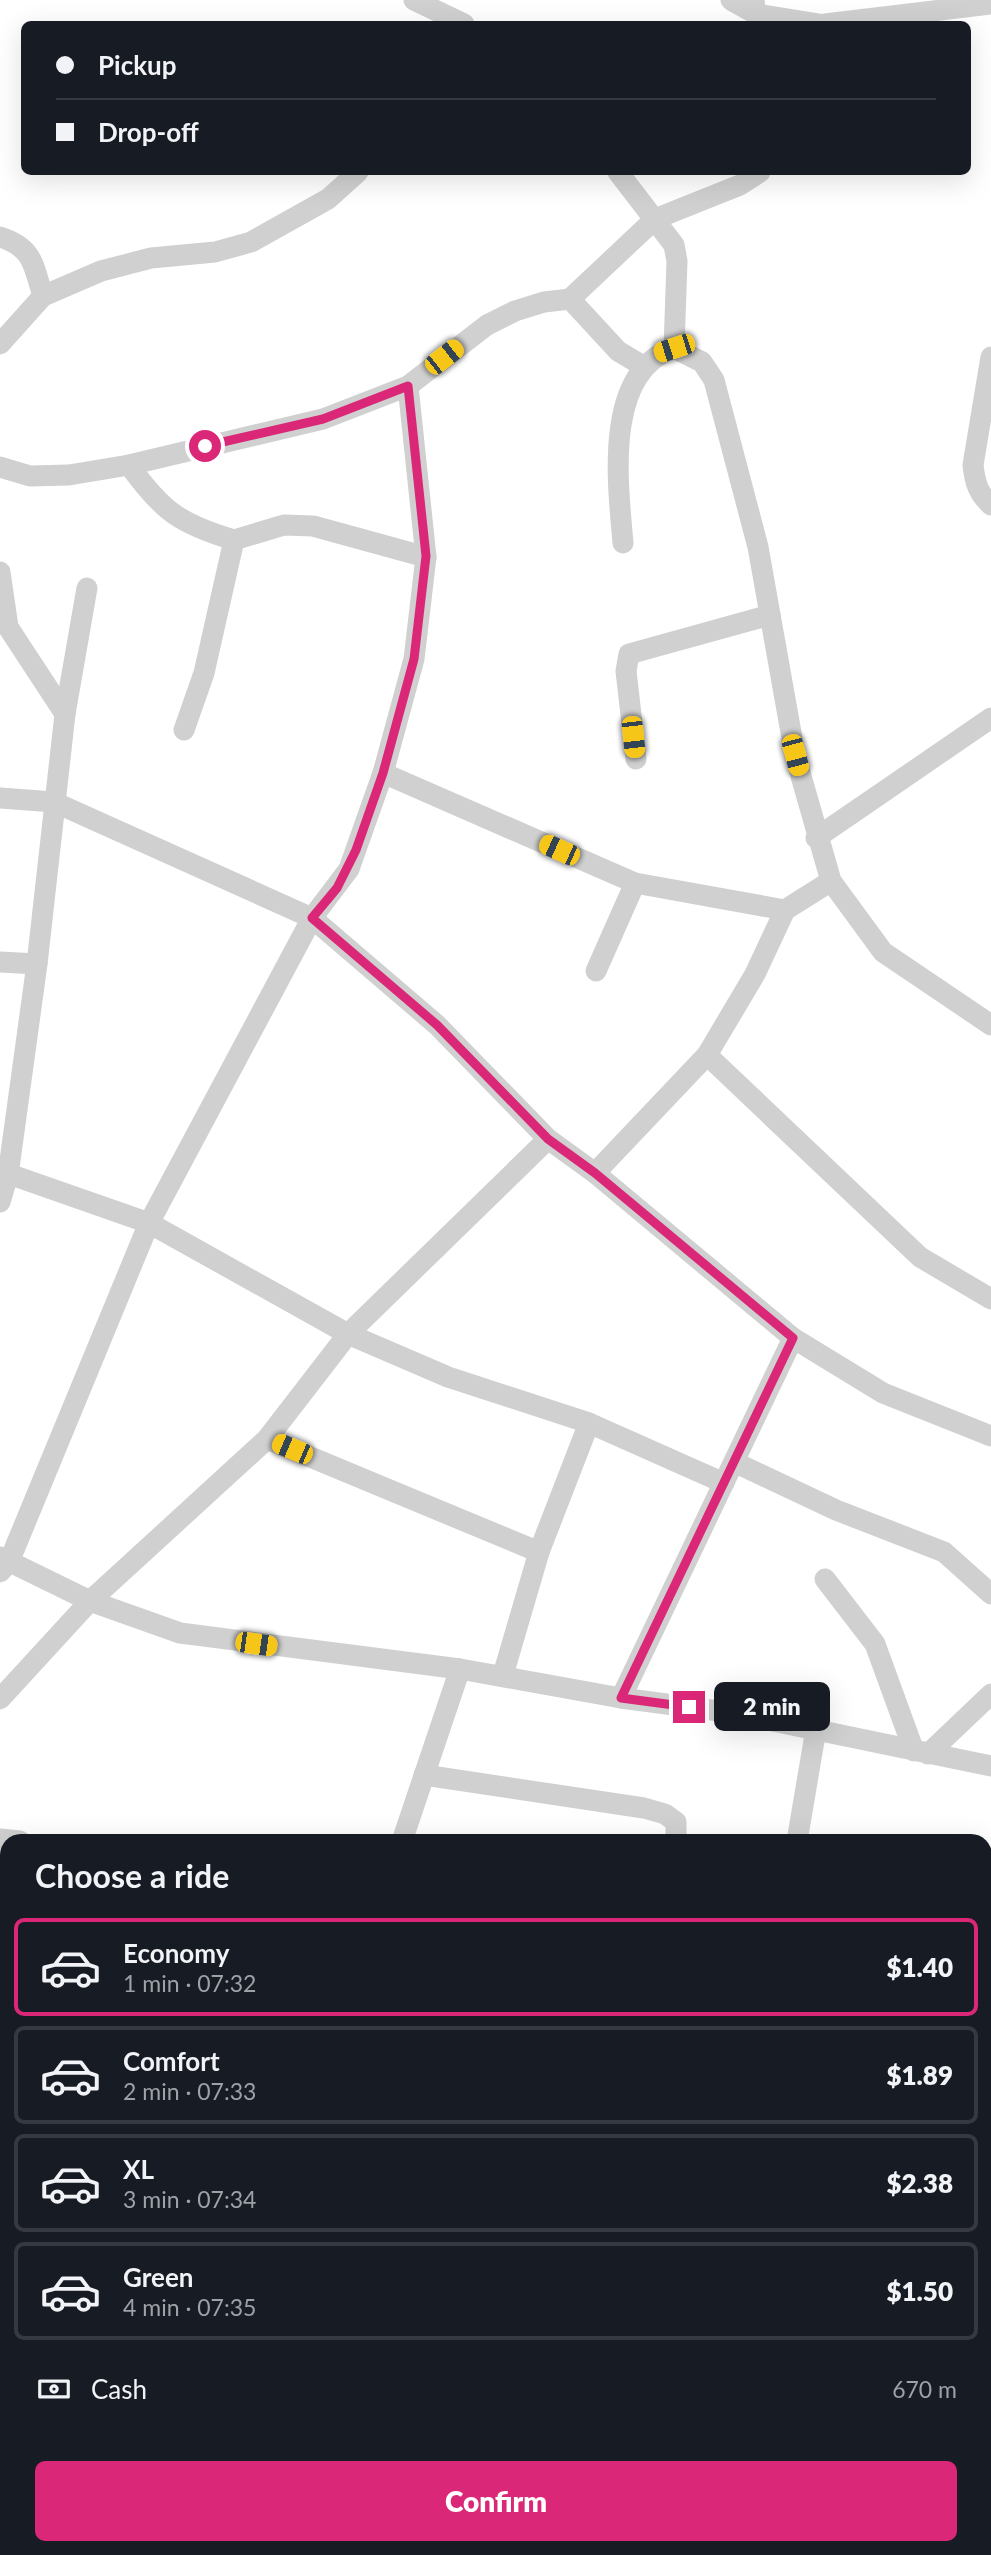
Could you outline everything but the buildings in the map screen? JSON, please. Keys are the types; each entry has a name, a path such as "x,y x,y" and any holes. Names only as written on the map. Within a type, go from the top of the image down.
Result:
{"street":[{"path":"414,0 451,21"},
{"path":"731,0 808,21"},
{"path":"850,21 991,4"},
{"path":"0,344 43,296 101,271 151,258 215,252 251,242 328,199 355,175"},
{"path":"620,175 674,246 677,261 674,348"},
{"path":"0,467 30,476 69,475 129,465 323,419 408,386 487,325 515,311 544,302 570,299 655,219 740,186 756,175"},
{"path":"0,237 16,242 29,253 43,296"},
{"path":"570,299 618,351 643,366"},
{"path":"622,543 618,440 627,403 643,366 656,354 674,348 702,362 713,380 758,547 795,755 816,838 831,881 883,952 991,1025"},
{"path":"991,357 973,465 975,483 981,496 991,505"},
{"path":"408,386 426,556 414,659 383,773 349,869 312,918 149,1223 3,1564 90,1601 180,1633 503,1675 621,1698 734,1713 991,1766"},
{"path":"129,465 162,506 193,527 234,540 284,525 313,526 426,556"},
{"path":"184,730 204,673 234,540"},
{"path":"0,572 8,627 65,714"},
{"path":"0,1202 37,964 65,714 87,588"},
{"path":"636,759 626,671 629,654 770,615"},
{"path":"816,838 991,718"},
{"path":"383,773 635,883 785,910"},
{"path":"0,798 54,803 312,918 437,1025 548,1139 595,1173 793,1338 883,1393 991,1436"},
{"path":"595,1173 707,1055 755,974 785,910 831,881"},
{"path":"596,971 635,883"},
{"path":"0,962 37,964"},
{"path":"707,1055 920,1257 991,1299"},
{"path":"0,1699 90,1601 267,1439 348,1334 548,1139"},
{"path":"4,1173 149,1223 348,1334 449,1377 589,1423 724,1483"},
{"path":"621,1698 793,1338"},
{"path":"503,1675 540,1552 589,1423"},
{"path":"267,1439 540,1552"},
{"path":"734,1462 836,1510 944,1552 991,1594"},
{"path":"825,1579 875,1644 921,1752"},
{"path":"404,1834 460,1669"},
{"path":"921,1752 991,1694"},
{"path":"798,1834 816,1729"},
{"path":"425,1775 644,1808 665,1814 676,1822 676,1834"}],"route":[{"path":"205,446 323,419 408,386 426,556 414,659 383,773 349,869 312,918 437,1025 548,1139 595,1173 793,1338 621,1698 689,1707"}]}
